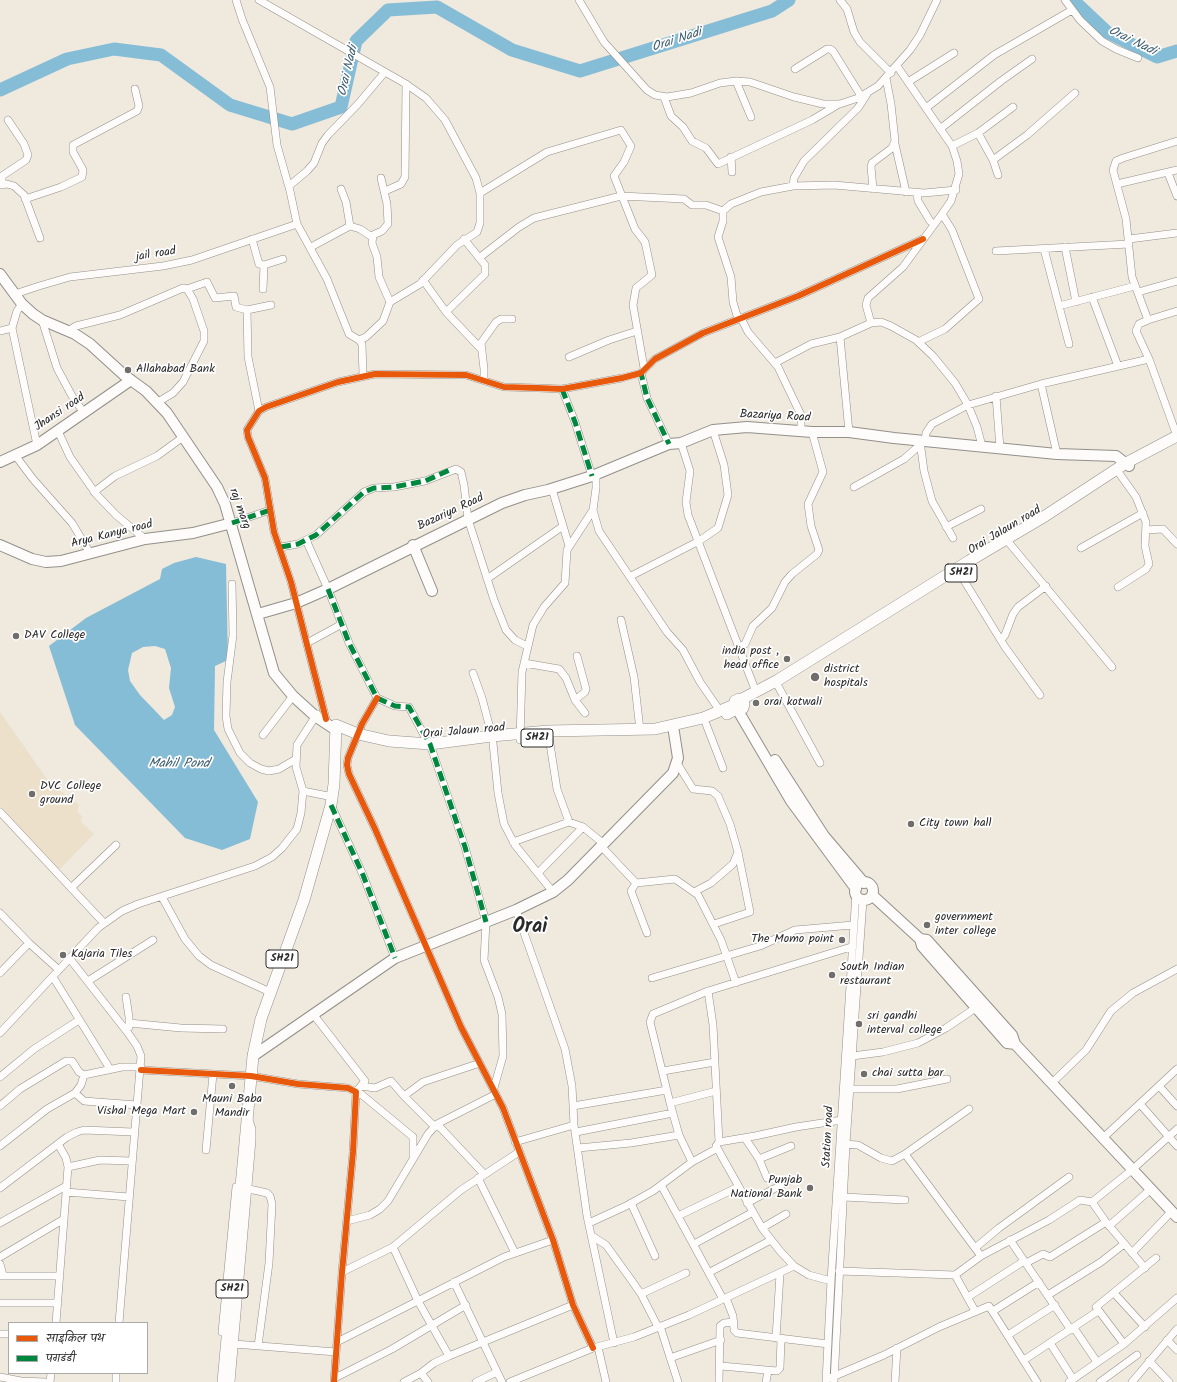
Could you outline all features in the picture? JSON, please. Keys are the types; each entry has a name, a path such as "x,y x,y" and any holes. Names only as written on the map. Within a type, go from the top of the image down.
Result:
{"main road":[{"path":"739,706 756,692 1027,527 1127,464 1177,436"},
{"name":"Orai Jalaun road","path":"336,727 357,736 431,747 548,734 674,729 706,724 778,686 1010,544 1119,473 1127,464 1177,442"},
{"name":"Orai Jalaun road","path":"593,732 655,734 674,729 739,706"},
{"name":"SH21","path":"223,1382 245,1193 247,1120 253,1056 261,1019 304,900 332,801 336,727"}],"street":[{"path":"236,0 242,19 259,56 273,97 276,137 297,224 311,247 335,296 349,334 359,340 363,351 363,376"},
{"path":"259,0 406,84 426,98 446,120 476,178 480,193 479,228 472,236 464,239 423,280 390,302 383,321 366,337 359,340"},
{"path":"579,0 604,42 647,90 655,95 664,96 691,93 720,83 736,81 750,82 809,101 840,104"},
{"path":"840,0 847,9 854,32 860,42 888,76 892,104 894,144 906,192"},
{"path":"664,96 672,116 683,127 692,141 706,148 718,164 812,120 840,104 864,95 888,76 897,66 920,35 937,0"},
{"path":"1065,0 1089,29 1102,41 1116,49 1138,58"},
{"path":"926,108 994,55 1072,10"},
{"path":"795,69 827,49 830,49 833,51 864,95"},
{"path":"908,82 954,53"},
{"path":"940,129 1001,81 1032,60"},
{"path":"872,322 866,305 868,298 903,266 942,214 951,201 956,190 959,174 957,160 952,146 897,66"},
{"path":"289,186 314,163 325,139 385,72"},
{"path":"736,81 751,116"},
{"path":"385,190 401,184 405,177 406,84"},
{"path":"25,199 61,187 82,177 83,170 73,152 73,145 137,111 139,106 135,89"},
{"path":"993,160 1027,135 1075,94"},
{"path":"793,186 794,178 804,161 858,108 864,95"},
{"path":"952,146 978,133 1012,107"},
{"path":"8,120 24,144 28,155 26,160 2,176 1,185 14,186 20,191 25,199 40,238"},
{"path":"480,193 547,152 621,130 631,146 624,162 614,176 635,229 645,242 652,276 636,288 633,305 646,398 669,444"},
{"path":"978,133 993,160 998,175"},
{"path":"1148,320 1130,266 1126,219 1113,170 1116,161 1177,141"},
{"path":"873,189 872,163 894,144"},
{"path":"731,157 732,172"},
{"path":"1117,184 1177,170"},
{"path":"1168,172 1177,196"},
{"path":"372,237 373,235 382,231 388,224 385,190 381,178"},
{"path":"738,648 745,644 753,626 772,608 785,582 792,574 817,554 819,550 811,526 808,504 823,472 801,415 775,363 748,332 740,319 733,302 731,277 719,243 723,211 731,204 761,192 793,186 834,185 918,193 956,190"},
{"path":"341,189 346,202 350,226"},
{"path":"918,193 918,201 930,221"},
{"path":"479,258 519,227 534,218 621,196 684,199 692,205 706,205 723,211"},
{"path":"918,342 945,329 978,299 952,230 942,214"},
{"name":"jail road","path":"15,294 70,277 163,266 184,261 216,253 297,224"},
{"path":"311,247 350,226 360,229 372,237 379,277 390,302"},
{"path":"996,251 1129,242 1177,232"},
{"path":"252,239 259,264 264,265 283,260"},
{"path":"446,312 485,274 485,265 464,239"},
{"path":"1,1030 104,923 122,911 255,866 272,857 290,840 297,829 301,813 303,791 296,767 297,745 320,716 307,643 280,547 274,532 265,478 248,437 247,430 259,411 266,407 338,382 363,376 398,374 466,375 504,387 562,388 604,382 642,370 656,359 703,333 798,296 922,239"},
{"path":"1065,247 1076,302"},
{"path":"1044,248 1069,344"},
{"path":"263,289 264,265"},
{"name":"raj marg","path":"0,276 22,304 42,320 68,331 90,344 158,402 217,487 232,523 274,673"},
{"path":"423,280 446,312 482,350"},
{"path":"1059,306 1092,297 1177,281"},
{"path":"68,331 76,326 134,310 183,288 207,282 215,298 234,296 236,307 247,310 271,305"},
{"path":"158,402 173,393 183,382 204,341 202,325 193,299 187,288"},
{"path":"1092,297 1114,351 1118,366"},
{"path":"22,304 17,311 12,328 37,445"},
{"path":"247,310 248,357 259,411"},
{"path":"1177,311 1139,324 1136,331 1149,359 1177,436"},
{"path":"484,380 481,343 496,322 501,319 512,319"},
{"path":"42,320 57,368 72,396 84,413"},
{"path":"775,363 811,344 840,337 872,322 881,322 891,326 918,342 933,356 955,383 968,405 977,427 982,446"},
{"path":"0,331 12,328"},
{"path":"569,357 609,340 637,331"},
{"path":"840,337 849,432"},
{"path":"854,487 904,459 922,442 932,424 968,405 1041,384 1149,359"},
{"name":"Jhansi road","path":"0,462 37,445 58,432 131,380"},
{"path":"1041,384 1057,454"},
{"path":"562,388 594,476 596,488 593,510 599,531 667,632 683,650 700,682 720,712"},
{"path":"996,396 1000,448"},
{"name":"Bazariya Road","path":"258,614 296,603 328,589 468,519 514,498 552,489 594,476 669,444 681,443 713,430 747,427 849,432 922,442 982,446 1057,454 1116,456 1127,464"},
{"path":"630,576 699,541 718,528 728,495 724,465 713,430"},
{"path":"58,432 70,457 94,492 116,515 145,539"},
{"path":"94,492 115,476 157,456 183,438"},
{"path":"922,442 924,471 932,501 953,538"},
{"path":"681,443 690,471 686,508 756,692"},
{"path":"15,455 33,479 72,523 90,553"},
{"path":"280,547 298,544 306,540 327,526 354,499 364,492 374,488 394,488 425,481 452,469 458,469 464,485 468,519 487,579 506,630 515,640 527,646"},
{"path":"1118,587 1149,566 1145,546 1146,530 1143,513 1136,497 1119,473"},
{"path":"552,489 569,546"},
{"path":"946,528 981,509"},
{"path":"232,523 270,510"},
{"path":"520,737 524,663 527,646 537,616 565,583 565,555 569,546 593,510"},
{"path":"1081,548 1143,513"},
{"name":"Arya Kanya road","path":"0,545 32,559 46,562 61,561 145,539 193,533 232,523"},
{"path":"487,579 562,526"},
{"path":"1146,530 1163,529 1177,544"},
{"path":"306,540 361,670 377,698 395,706 409,707 431,747 465,846 486,922 484,960 498,997 502,1014 502,1056 495,1091 436,1126 428,1134 388,1201 380,1209 370,1215 347,1221"},
{"path":"1010,544 1112,667"},
{"path":"413,546 432,591"},
{"path":"960,574 1001,640 1040,695"},
{"path":"232,584 233,636 226,693 228,729 240,753 250,763 261,769 269,771 279,769 296,759"},
{"path":"1001,640 1005,635 1013,614 1018,607 1046,586"},
{"path":"621,620 634,677 640,730"},
{"path":"307,643 342,624"},
{"path":"575,700 585,692 586,689 577,656"},
{"path":"524,663 559,669 566,678 575,700 585,713"},
{"path":"274,673 320,716"},
{"path":"274,673 293,696 336,727"},
{"path":"473,673 484,704 493,739 498,794 504,824 513,842 553,892"},
{"path":"778,686 820,763"},
{"path":"263,735 293,696"},
{"path":"377,698 357,736 348,758 347,765 349,774 461,1027 495,1091 553,1240 573,1305 595,1347 606,1382"},
{"path":"739,706 824,836 864,883 872,887 862,894"},
{"path":"739,706 791,801 862,894 920,939 922,946 979,1006 1007,1043 1015,1044 1174,1214 1132,1253"},
{"path":"706,724 724,768"},
{"path":"253,1056 395,958 516,910 553,892 568,880 672,773 677,763 678,751 674,729"},
{"path":"548,734 557,789 569,822"},
{"path":"677,763 693,789 712,791 718,796 730,824 738,852 750,912 714,924"},
{"path":"303,791 332,801 363,875 395,958"},
{"path":"0,812 104,923"},
{"path":"513,842 569,822 583,827 602,845 636,883"},
{"path":"538,873 583,827"},
{"path":"71,888 116,845"},
{"path":"694,892 711,883 733,864 738,852"},
{"path":"636,883 675,879 698,895 714,924 727,954 736,983"},
{"path":"636,883 631,891 647,933"},
{"path":"862,894 859,885 864,883"},
{"name":"Station road","path":"830,1380 839,1271 843,1197 842,1120 851,947 853,925 862,894"},
{"name":"Station road","path":"830,1380 828,1344 831,1281 843,1144 850,1089 862,894"},
{"path":"162,897 185,939 199,956 211,965 270,992"},
{"path":"516,910 565,1049 572,1086 575,1128 589,1223 614,1343"},
{"path":"1,917 59,970"},
{"path":"652,978 727,954 760,946 795,930 853,925"},
{"path":"88,981 153,940"},
{"path":"0,973 29,943"},
{"path":"692,1162 679,1135 650,1017 657,1011 708,991 851,947"},
{"path":"70,959 128,1032 137,1046 141,1056 141,1068 133,1132 119,1322"},
{"path":"1052,1083 1086,1050 1111,1011 1133,993 1177,969"},
{"path":"53,976 110,1069"},
{"path":"708,991 713,1025 717,1146 738,1187 762,1228 771,1240 794,1266 809,1275 831,1281"},
{"path":"126,997 129,1023 128,1032"},
{"path":"852,1056 883,1052 918,1042 946,1028 979,1006"},
{"path":"313,1014 365,1081 356,1093 335,1380"},
{"path":"0,1077 34,1050 79,1020"},
{"path":"129,1023 181,1028 223,1029"},
{"path":"0,1106 20,1089 66,1061 72,1061 79,1072 84,1075 110,1069 141,1068 251,1076 298,1084 348,1088 361,1094 413,1137"},
{"path":"663,1071 715,1062"},
{"path":"404,1096 423,1082 480,1063"},
{"path":"1103,1138 1177,1069"},
{"path":"206,1150 213,1074"},
{"path":"0,1146 47,1110 75,1093 81,1085 84,1075"},
{"path":"850,1089 897,1089 947,1079"},
{"path":"361,1086 374,1088 391,1081 404,1096 436,1126 481,1176 515,1252"},
{"path":"1159,1086 1177,1106"},
{"path":"573,1106 667,1090"},
{"path":"670,1103 716,1090"},
{"path":"75,1093 84,1100 137,1105"},
{"path":"1140,1104 1177,1146"},
{"path":"843,1144 863,1147 887,1161 897,1159 969,1109"},
{"path":"515,1142 575,1128 673,1113"},
{"path":"219,1382 241,1135 242,1129 247,1120"},
{"path":"589,1223 631,1203 661,1185 717,1146 745,1138 796,1127 842,1120"},
{"path":"1092,1202 1133,1169 1177,1129"},
{"path":"0,1188 67,1137 84,1130 133,1132"},
{"path":"413,1137 428,1134"},
{"path":"578,1148 631,1143 679,1135"},
{"path":"413,1137 413,1158"},
{"path":"745,1138 759,1159 767,1178"},
{"path":"56,1322 68,1167 66,1158 58,1144"},
{"path":"759,1159 791,1146"},
{"path":"342,1272 393,1247 481,1176 519,1152"},
{"path":"904,1154 981,1256"},
{"path":"68,1167 100,1160 131,1161"},
{"path":"975,1248 999,1228 1069,1177"},
{"path":"747,1202 789,1181"},
{"path":"661,1185 725,1298 734,1322 734,1330 737,1333 828,1344"},
{"path":"678,1216 738,1187"},
{"path":"0,1222 66,1189 129,1197"},
{"path":"968,1297 1025,1262 1043,1254 1050,1257 1107,1224 1151,1189"},
{"path":"231,1382 245,1193 268,1193 272,1204 269,1263 258,1346"},
{"path":"843,1197 905,1200"},
{"path":"839,1271 955,1276 981,1256 1049,1220 1080,1200 1092,1202 1107,1224 1145,1268"},
{"path":"631,1203 656,1256"},
{"path":"694,1244 753,1212"},
{"path":"762,1228 786,1214"},
{"path":"0,1257 64,1219"},
{"path":"592,1236 606,1245 641,1294 659,1327 678,1382"},
{"path":"337,1342 515,1252 553,1240"},
{"path":"710,1272 771,1240"},
{"path":"1010,1240 1097,1362"},
{"path":"1048,1295 1110,1256 1124,1244"},
{"path":"393,1247 418,1301 449,1356"},
{"path":"1124,1344 1096,1308 1156,1258"},
{"path":"0,1264 1,1276 60,1276"},
{"path":"510,1382 595,1347 614,1343 659,1327 780,1274 794,1266"},
{"path":"641,1294 686,1273"},
{"path":"721,1366 768,1371 779,1370 778,1338 780,1274"},
{"path":"955,1276 975,1311"},
{"path":"454,1282 502,1382"},
{"path":"993,1311 1039,1282"},
{"path":"1114,1293 1144,1327"},
{"path":"1050,1343 1071,1380 1124,1344 1177,1298"},
{"path":"0,1303 58,1303"},
{"path":"404,1382 421,1373 434,1363 449,1356 573,1305"},
{"path":"1008,1335 1055,1305"},
{"path":"335,1380 466,1306"},
{"path":"830,1380 975,1311 989,1306 1037,1382"},
{"path":"1024,1360 1098,1311"},
{"path":"719,1382 722,1324 734,1322"},
{"path":"1132,1382 1177,1329"},
{"path":"670,1358 721,1340"},
{"path":"1167,1340 1177,1350"},
{"path":"234,1344 336,1352"},
{"path":"895,1382 897,1348"},
{"path":"1100,1382 1137,1355"},
{"path":"1149,1362 1169,1382"},
{"path":"766,1382 768,1371"},
{"path":"476,1382 497,1372"},
{"path":"421,1373 428,1382"},
{"path":"0,1377 45,1382"}],"shaded area":[{"name":"DVC College ground","path":"0,712 49,782 79,805 77,811 82,816 81,822 94,834 59,870 0,806"}],"water":[{"name":"Mahil Pond","path":"196,557 226,564 228,660 215,666 214,730 258,802 250,839 222,850 185,838 75,725 49,646 86,618 160,579 162,569 174,563","holes":["155,646 165,649 171,668 169,688 175,707 172,715 164,720 140,695 130,681 128,670 132,653 143,647"]}],"waterway":[{"name":"Orai Nadi","path":"0,90 67,59 114,49 161,55 230,105 292,124 341,107 356,41 388,10 437,7 512,50 580,71 772,11 789,0"},
{"name":"Orai Nadi","path":"1073,0 1107,32 1157,57 1177,51"}],"marked path":[{"path":"638,373 641,373 647,398 669,444"},
{"path":"562,389 575,422 592,476"},
{"path":"281,547 298,544 316,535 364,492 374,488 394,487 425,481 452,469"},
{"path":"232,523 270,510"},
{"path":"328,589 349,643 377,698 395,706 409,707 430,744 465,847 486,922"},
{"path":"331,805 363,875 395,958"}],"cycle path":[{"path":"326,719 291,582 274,532 265,478 248,437 247,430 259,411 266,407 338,382 375,374 466,375 504,387 562,389 622,378 641,373 655,359 703,333 798,296 923,239"},
{"path":"377,698 362,724 348,758 347,765 349,774 375,829 461,1027 503,1108 553,1240 573,1305 593,1348"},
{"path":"141,1070 251,1076 298,1084 348,1088 356,1092 353,1152 334,1382"}],"place":[{"name":"Allahabad Bank","path":"128,370"},
{"name":"DAV College","path":"16,636"},
{"name":"india post , head office","path":"787,659"},
{"name":"district hospitals","path":"815,677"},
{"name":"orai kotwali","path":"756,703"},
{"name":"DVC College ground","path":"32,794"},
{"name":"City town hall","path":"911,824"},
{"name":"government inter college","path":"927,925"},
{"name":"The Momo point","path":"842,940"},
{"name":"Kajaria Tiles","path":"63,955"},
{"name":"South Indian restaurant","path":"832,975"},
{"name":"sri gandhi interval college","path":"859,1024"},
{"name":"chai sutta bar","path":"864,1074"},
{"name":"Mauni Baba Mandir","path":"232,1086"},
{"name":"Vishal Mega Mart","path":"194,1112"},
{"name":"Punjab National Bank","path":"810,1188"}],"district":[{"name":"Orai","path":"530,929"}]}
